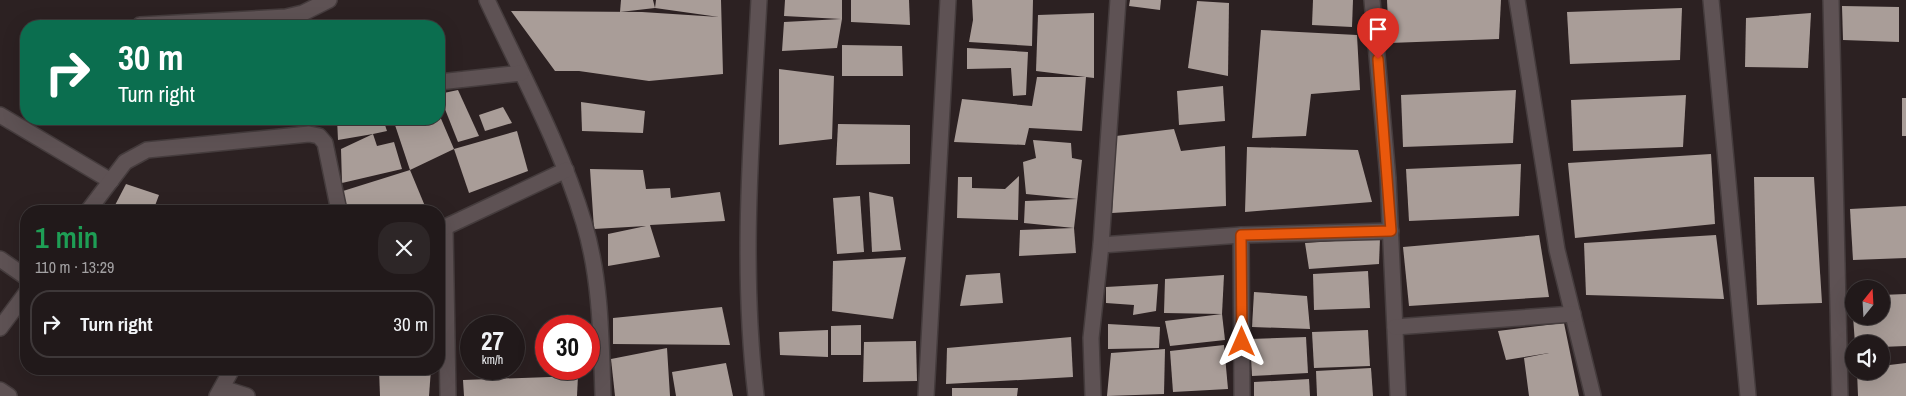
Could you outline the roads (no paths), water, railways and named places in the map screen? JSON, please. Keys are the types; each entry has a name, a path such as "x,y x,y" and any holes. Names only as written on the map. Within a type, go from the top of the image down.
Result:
{"street":[{"path":"231,20 286,17 304,13 329,0"},
{"path":"487,0 566,170 585,224 600,307 603,396"},
{"path":"756,396 749,338 746,253 759,0"},
{"path":"926,396 948,0"},
{"path":"1093,396 1091,338 1101,245 1118,0"},
{"path":"1372,0 1391,231 1398,396"},
{"path":"1517,0 1557,250 1593,396"},
{"path":"1711,0 1748,396"},
{"path":"1831,0 1840,396"},
{"path":"445,81 520,73"},
{"path":"0,115 111,181"},
{"path":"93,205 125,162 147,150 309,134 319,136 325,143 338,205"},
{"path":"445,228 566,170"},
{"path":"1101,245 1241,235 1391,231"},
{"path":"1241,235 1242,396"},
{"path":"0,259 20,273"},
{"path":"0,328 20,301"},
{"path":"445,312 448,396"},
{"path":"1395,327 1573,314"},
{"path":"229,375 219,392 247,396"},
{"path":"0,390 10,396"}]}
